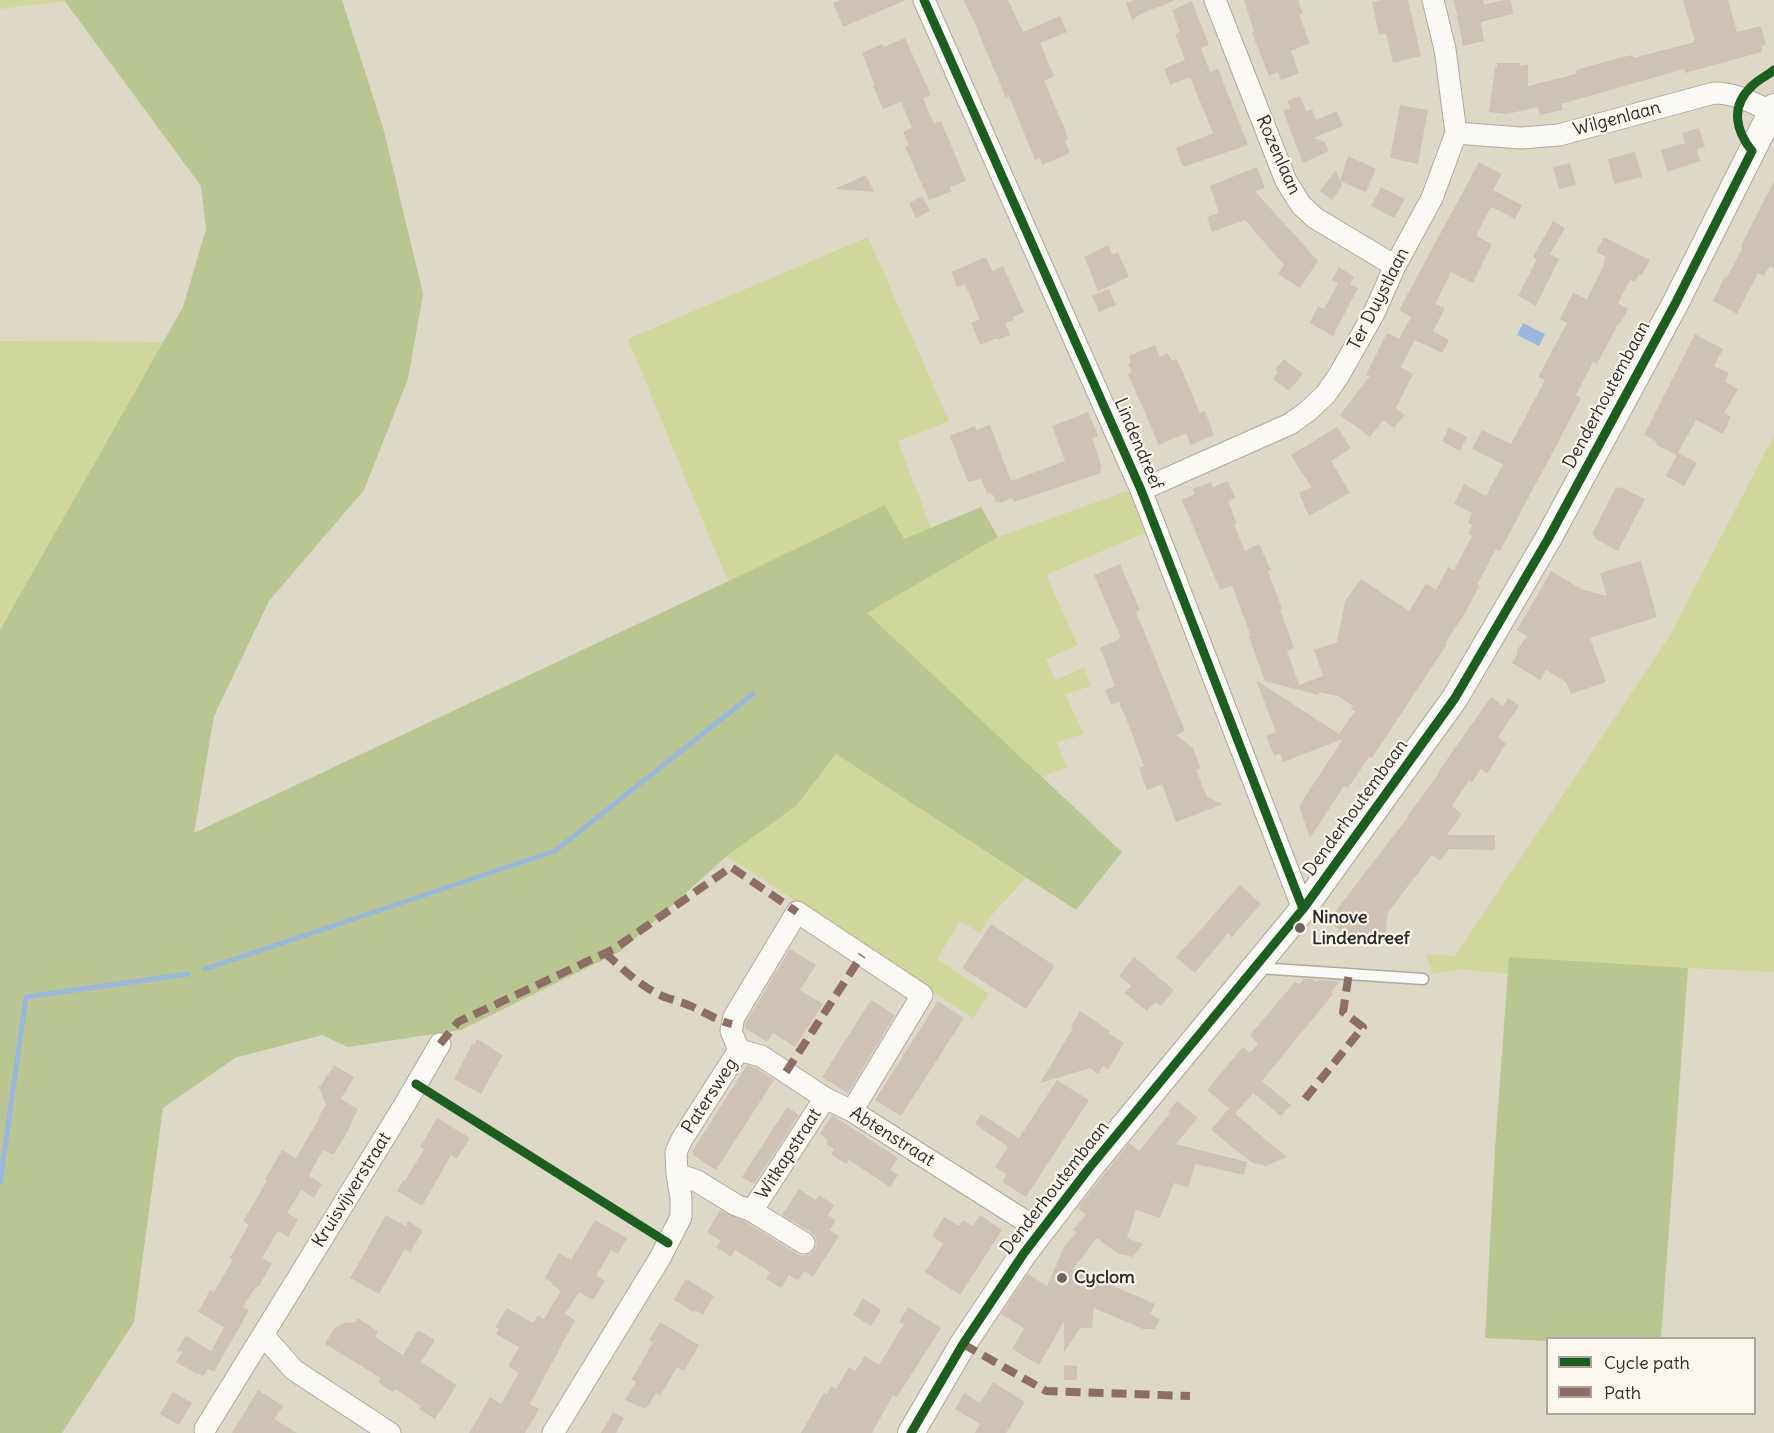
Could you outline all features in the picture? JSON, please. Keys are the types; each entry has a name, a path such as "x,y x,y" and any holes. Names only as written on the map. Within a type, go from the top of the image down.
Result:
{"street":[{"name":"Lindendreef","path":"924,0 1141,490 1303,909"},
{"name":"Rozenlaan","path":"1215,0 1286,181 1301,206 1315,218 1395,266"},
{"name":"Ter Duystlaan","path":"1141,490 1290,424 1326,394 1340,375 1432,198 1456,133 1445,49 1433,0"},
{"name":"Wilgenlaan","path":"1456,133 1521,138 1559,135 1714,93 1741,96 1773,110"},
{"name":"Denderhoutembaan","path":"911,1433 963,1344 1024,1253 1111,1141 1303,909 1455,698 1548,539 1648,355 1773,110"},
{"name":"Patersweg","path":"553,1433 660,1258 681,1217 676,1152 739,1050 730,1030 734,1017 797,912 922,995 852,1112"},
{"name":"Kruisvijverstraat","path":"205,1429 440,1044"},
{"name":"Abtenstraat","path":"739,1050 761,1056 1041,1231"},
{"name":"Witkapstraat","path":"752,1211 825,1098"},
{"name":"Witkapstraat","path":"677,1174 697,1180 804,1243"},
{"path":"262,1335 294,1370 390,1433"}],"lane":[{"path":"1255,968 1423,979"}],"green space":[{"path":"0,0 64,0 65,1 0,9"},
{"path":"64,0 342,0 384,131 423,294 408,379 364,490 269,601 214,716 194,833 885,505 904,539 981,507 998,537 867,613 1122,852 1076,910 836,754 797,805 727,856 621,951 461,1030 348,1047 322,1035 235,1058 163,1108 134,1322 62,1433 0,1433 0,630 183,307 206,229 201,186"},
{"path":"868,237 949,421 898,441 931,528 903,539 885,505 728,582 628,339"},
{"path":"0,341 164,342 0,630"},
{"path":"1774,435 1774,972 1509,957 1508,974 1460,969 1433,974 1426,954 1455,956 1669,637"},
{"path":"1128,491 1147,532 1046,575 1078,645 1046,659 1055,680 1084,668 1091,686 1065,694 1084,734 1057,742 1067,767 1042,777 866,613 998,537"},
{"path":"836,754 1026,878 990,917 980,933 960,921 937,959 989,994 973,1018 727,856 797,805"},
{"path":"1509,957 1688,968 1661,1337 1546,1337 1546,1341 1485,1338 1495,1149"}],"water":[{"path":"1523,323 1545,334 1539,346 1517,335"}],"building":[{"path":"840,0 906,0 843,27 833,3"},
{"path":"963,0 1008,0 1023,32 1060,16 1067,32 1040,43 1054,76 1044,81 1065,129 1068,139 1065,141 1070,153 1042,165 1040,158 1035,160 1009,96 1006,98"},
{"path":"1134,0 1174,1 1140,14 1132,20 1126,3"},
{"path":"1244,0 1298,0 1303,13 1299,15 1310,43 1291,51 1299,73 1281,80 1278,72 1269,76 1252,33 1254,32"},
{"path":"1408,0 1421,56 1393,63 1386,33 1379,35 1372,2"},
{"path":"1454,0 1483,0 1484,5 1511,0 1513,14 1481,22 1484,41 1463,46"},
{"path":"1683,0 1728,0 1737,32 1761,26 1766,44 1761,46 1762,52 1685,73 1684,69 1561,104 1563,110 1540,115 1538,107 1507,114 1489,112 1497,63 1528,65 1528,86 1576,74 1576,70 1618,58 1633,55 1633,58 1695,42"},
{"path":"1192,1 1209,45 1201,48 1210,72 1218,69 1248,145 1183,167 1176,148 1213,133 1190,77 1170,85 1164,69 1185,60 1175,34 1180,32 1172,10"},
{"path":"905,38 931,95 923,98 934,124 941,121 966,181 950,187 952,191 929,200 905,147 909,145 903,132 912,128 901,102 883,109 862,53 882,44 884,47"},
{"path":"1300,96 1306,111 1312,109 1316,120 1337,111 1343,126 1313,138 1325,142 1329,151 1303,163 1283,111 1290,108 1287,101"},
{"path":"1400,105 1428,110 1418,164 1390,158"},
{"path":"1699,128 1705,147 1697,149 1700,161 1667,172 1661,150 1685,143 1682,133"},
{"path":"1635,152 1642,177 1614,184 1608,159"},
{"path":"1348,156 1376,169 1366,192 1340,181"},
{"path":"1479,162 1502,174 1493,190 1522,205 1515,219 1491,207 1476,236 1492,244 1473,283 1451,272 1435,304 1445,308 1433,331 1449,340 1442,353 1415,340 1401,367 1413,374 1396,408 1405,415 1394,428 1383,420 1370,437 1340,415 1370,376 1366,375 1387,333 1399,339 1411,317 1399,310"},
{"path":"1570,163 1576,185 1559,189 1553,167"},
{"path":"1257,167 1265,188 1255,191 1318,261 1300,288 1278,274 1284,265 1245,220 1212,232 1207,217 1219,213 1210,186"},
{"path":"1336,170 1342,186 1332,200 1320,191"},
{"path":"866,175 874,192 835,189"},
{"path":"1774,181 1774,269 1770,266 1764,276 1758,273 1737,314 1713,301 1742,249 1741,246"},
{"path":"1381,187 1405,199 1394,218 1371,206"},
{"path":"922,196 930,211 916,218 909,203"},
{"path":"1553,221 1565,228 1550,254 1559,259 1536,306 1518,296 1537,259 1533,257"},
{"path":"1604,237 1650,260 1635,282 1630,280 1618,303 1628,309 1597,364 1593,362 1576,395 1581,398 1500,551 1496,549 1464,615 1445,643 1447,644 1372,758 1369,757 1348,788 1344,786 1310,838 1299,806 1343,739 1283,762 1280,754 1274,756 1266,736 1276,732 1256,680 1339,734 1355,711 1351,709 1353,706 1338,696 1319,692 1318,695 1265,681 1232,586 1220,590 1182,500 1195,494 1193,489 1211,482 1213,487 1228,481 1235,498 1228,502 1237,524 1234,525 1245,551 1259,544 1271,570 1268,571 1294,648 1287,651 1299,685 1323,676 1314,650 1337,642 1345,601 1361,579 1409,611 1426,584 1436,590 1448,567 1454,570 1472,536 1468,534 1472,525 1468,523 1472,513 1454,504 1464,484 1486,496 1503,464 1472,449 1482,430 1511,444 1545,380 1538,377 1567,323 1560,319 1573,293 1587,299 1604,265 1606,257 1596,252"},
{"path":"1108,245 1112,254 1118,252 1129,277 1098,291 1084,257"},
{"path":"986,257 992,271 1003,266 1024,312 1013,317 1014,320 1005,323 1010,335 980,345 971,323 980,319 965,284 957,287 951,272"},
{"path":"1339,267 1354,277 1350,284 1358,288 1333,336 1310,323 1318,306 1324,309 1338,283 1332,280"},
{"path":"1109,289 1116,305 1099,312 1092,296"},
{"path":"1695,334 1723,349 1714,366 1729,373 1725,382 1738,389 1724,413 1731,417 1723,434 1696,420 1678,453 1697,463 1684,486 1666,476 1677,455 1656,445 1657,442 1644,435"},
{"path":"1155,345 1160,357 1168,353 1172,361 1177,359 1200,413 1205,411 1214,435 1191,445 1186,433 1159,445 1128,374 1132,372 1128,364 1131,363 1129,356"},
{"path":"1284,359 1303,374 1289,391 1273,379 1278,372 1275,370"},
{"path":"1088,412 1098,436 1092,438 1102,468 1101,473 1014,502 1012,498 1000,503 995,501 993,495 987,493 981,479 968,482 950,436 975,426 976,430 990,425 1011,481 1065,461 1052,426"},
{"path":"1337,427 1351,448 1331,461 1350,493 1309,516 1299,493 1311,487 1291,455"},
{"path":"1449,427 1467,437 1460,451 1442,441"},
{"path":"1616,487 1619,489 1621,487 1645,499 1618,551 1594,538 1592,534"},
{"path":"1641,561 1657,617 1590,638 1606,682 1571,694 1566,682 1546,670 1540,680 1512,663 1517,650 1527,636 1517,630 1551,571 1581,589 1607,596 1600,573"},
{"path":"1120,564 1140,610 1136,612 1185,731 1176,735 1193,748 1201,768 1196,770 1207,797 1223,804 1176,822 1162,784 1147,790 1139,768 1144,766 1119,702 1111,705 1105,690 1115,686 1100,648 1121,638 1094,575"},
{"path":"1491,697 1503,706 1508,698 1519,706 1498,737 1506,744 1487,774 1481,769 1472,782 1469,780 1452,806 1462,814 1447,835 1495,835 1495,850 1449,849 1440,861 1432,855 1388,912 1385,936 1360,933 1354,941 1328,921 1408,817"},
{"path":"1240,885 1261,904 1232,937 1228,933 1195,973 1176,957"},
{"path":"991,924 1055,966 1026,1009 962,968"},
{"path":"790,949 816,965 800,990 823,1004 795,1047 773,1033 767,1042 745,1028 746,1022"},
{"path":"1134,957 1174,990 1161,1006 1155,1002 1147,1011 1125,993 1131,986 1119,976"},
{"path":"1304,979 1312,979 1316,982 1318,980 1340,981 1331,992 1333,994 1262,1081 1291,1105 1281,1116 1253,1093 1235,1114 1287,1157 1266,1166 1251,1162 1211,1130 1228,1109 1232,1111 1207,1090 1243,1047 1250,1053 1258,1044 1250,1035 1295,982 1299,985"},
{"path":"871,1000 895,1015 848,1093 822,1077"},
{"path":"938,1001 964,1018 901,1116 875,1100"},
{"path":"1080,1011 1124,1043 1108,1070 1103,1066 1098,1074 1090,1068 1040,1083 1073,1028 1071,1027"},
{"path":"477,1039 503,1055 481,1094 454,1079 472,1044 474,1045"},
{"path":"334,1065 354,1077 341,1099 358,1109 353,1121 333,1155 323,1150 309,1176 322,1184 314,1198 301,1190 287,1213 298,1219 288,1237 278,1231 262,1258 272,1263 259,1286 255,1288 243,1307 249,1310 214,1372 208,1369 203,1376 197,1374 176,1362 182,1352 177,1350 186,1336 211,1351 224,1327 198,1312 210,1290 214,1292 233,1260 230,1258 249,1225 243,1221 282,1150 296,1158 320,1117 326,1104 318,1086 320,1087"},
{"path":"747,1065 774,1080 716,1170 693,1155 693,1150"},
{"path":"1057,1080 1089,1100 1026,1197 1002,1182 1007,1174 995,1167 1008,1147 975,1124 981,1114 1019,1138"},
{"path":"1176,1102 1198,1118 1176,1144 1247,1162 1244,1175 1195,1164 1188,1187 1174,1183 1160,1218 1136,1210 1127,1238 1143,1244 1133,1257 1117,1253 1097,1238 1073,1269 1155,1304 1150,1314 1160,1319 1155,1329 1143,1329 1094,1308 1092,1328 1080,1328 1064,1353 1064,1321 1039,1365 1012,1349 1024,1328 1001,1314 1028,1274 1047,1286 1064,1247 1077,1232 1073,1230 1086,1214 1077,1208 1129,1143 1139,1151 1170,1113 1168,1112"},
{"path":"787,1107 799,1115 754,1184 742,1177"},
{"path":"832,1115 898,1158 890,1170 898,1175 890,1187 849,1160 846,1164 831,1154 834,1149 826,1144 828,1140 820,1134"},
{"path":"437,1118 470,1138 457,1159 451,1155 422,1206 397,1191 424,1149 420,1147"},
{"path":"799,1189 816,1200 819,1195 834,1205 828,1215 836,1220 830,1230 839,1236 813,1277 804,1271 798,1280 789,1275 781,1288 766,1279 770,1272 735,1250 731,1257 716,1247 721,1241 707,1232 720,1210 746,1222 797,1254 803,1256 810,1254 817,1243 815,1236 782,1215"},
{"path":"386,1215 406,1226 408,1221 423,1230 410,1253 405,1249 379,1294 350,1278"},
{"path":"980,1215 1002,1230 960,1295 925,1272 943,1244 932,1236 944,1217 959,1226 963,1220 973,1226"},
{"path":"595,1220 627,1238 618,1254 611,1250 596,1276 605,1281 593,1300 579,1292 565,1314 575,1320 530,1404 539,1409 525,1433 469,1433 490,1397 501,1404 519,1373 508,1366 519,1347 496,1334 499,1329 495,1327 507,1308 533,1323 538,1315 544,1319 561,1291 545,1278 559,1253 571,1260"},
{"path":"686,1279 714,1296 703,1315 674,1300"},
{"path":"863,1298 881,1310 871,1326 853,1315"},
{"path":"908,1307 941,1328 897,1397 893,1395 872,1433 801,1433 824,1392 827,1394 831,1386 836,1389 849,1367 855,1371 865,1356 879,1365 904,1324 899,1322"},
{"path":"358,1318 378,1332 375,1337 403,1355 418,1330 435,1340 421,1362 457,1385 435,1419 419,1409 421,1406 395,1389 393,1392 378,1382 381,1378 325,1344 334,1328 344,1323 355,1322"},
{"path":"660,1322 699,1345 684,1371 677,1367 660,1396 656,1393 646,1409 625,1400 636,1382 632,1379 653,1342 649,1340"},
{"path":"1064,1365 1077,1366 1077,1380 1064,1380"},
{"path":"993,1382 1025,1402 1006,1433 975,1433 980,1424 955,1409 964,1393 980,1403"},
{"path":"258,1390 283,1406 274,1419 297,1433 232,1433"},
{"path":"173,1392 192,1403 179,1425 160,1414"},
{"path":"613,1412 624,1418 616,1433 601,1433"}],"waterway":[{"path":"205,969 555,851 753,694"},
{"path":"0,1183 26,997 188,974"}],"marked path":[{"path":"440,1044 458,1022 614,949 731,867 797,912"},
{"path":"605,953 632,977 654,992 732,1024"},
{"path":"786,1072 862,955"},
{"path":"1305,1099 1363,1027 1343,1012 1349,973"},
{"path":"963,1344 1046,1391 1190,1396"}],"cycle path":[{"path":"924,0 1141,490 1303,909"},
{"path":"911,1433 963,1344 1024,1253 1090,1167 1303,909 1455,698 1548,539 1675,304 1752,151 1739,127 1740,103 1753,85 1774,70"},
{"path":"416,1084 668,1243"}],"place":[{"name":"Ninove Lindendreef","path":"1300,928"},
{"name":"Cyclom","path":"1062,1278"}]}
